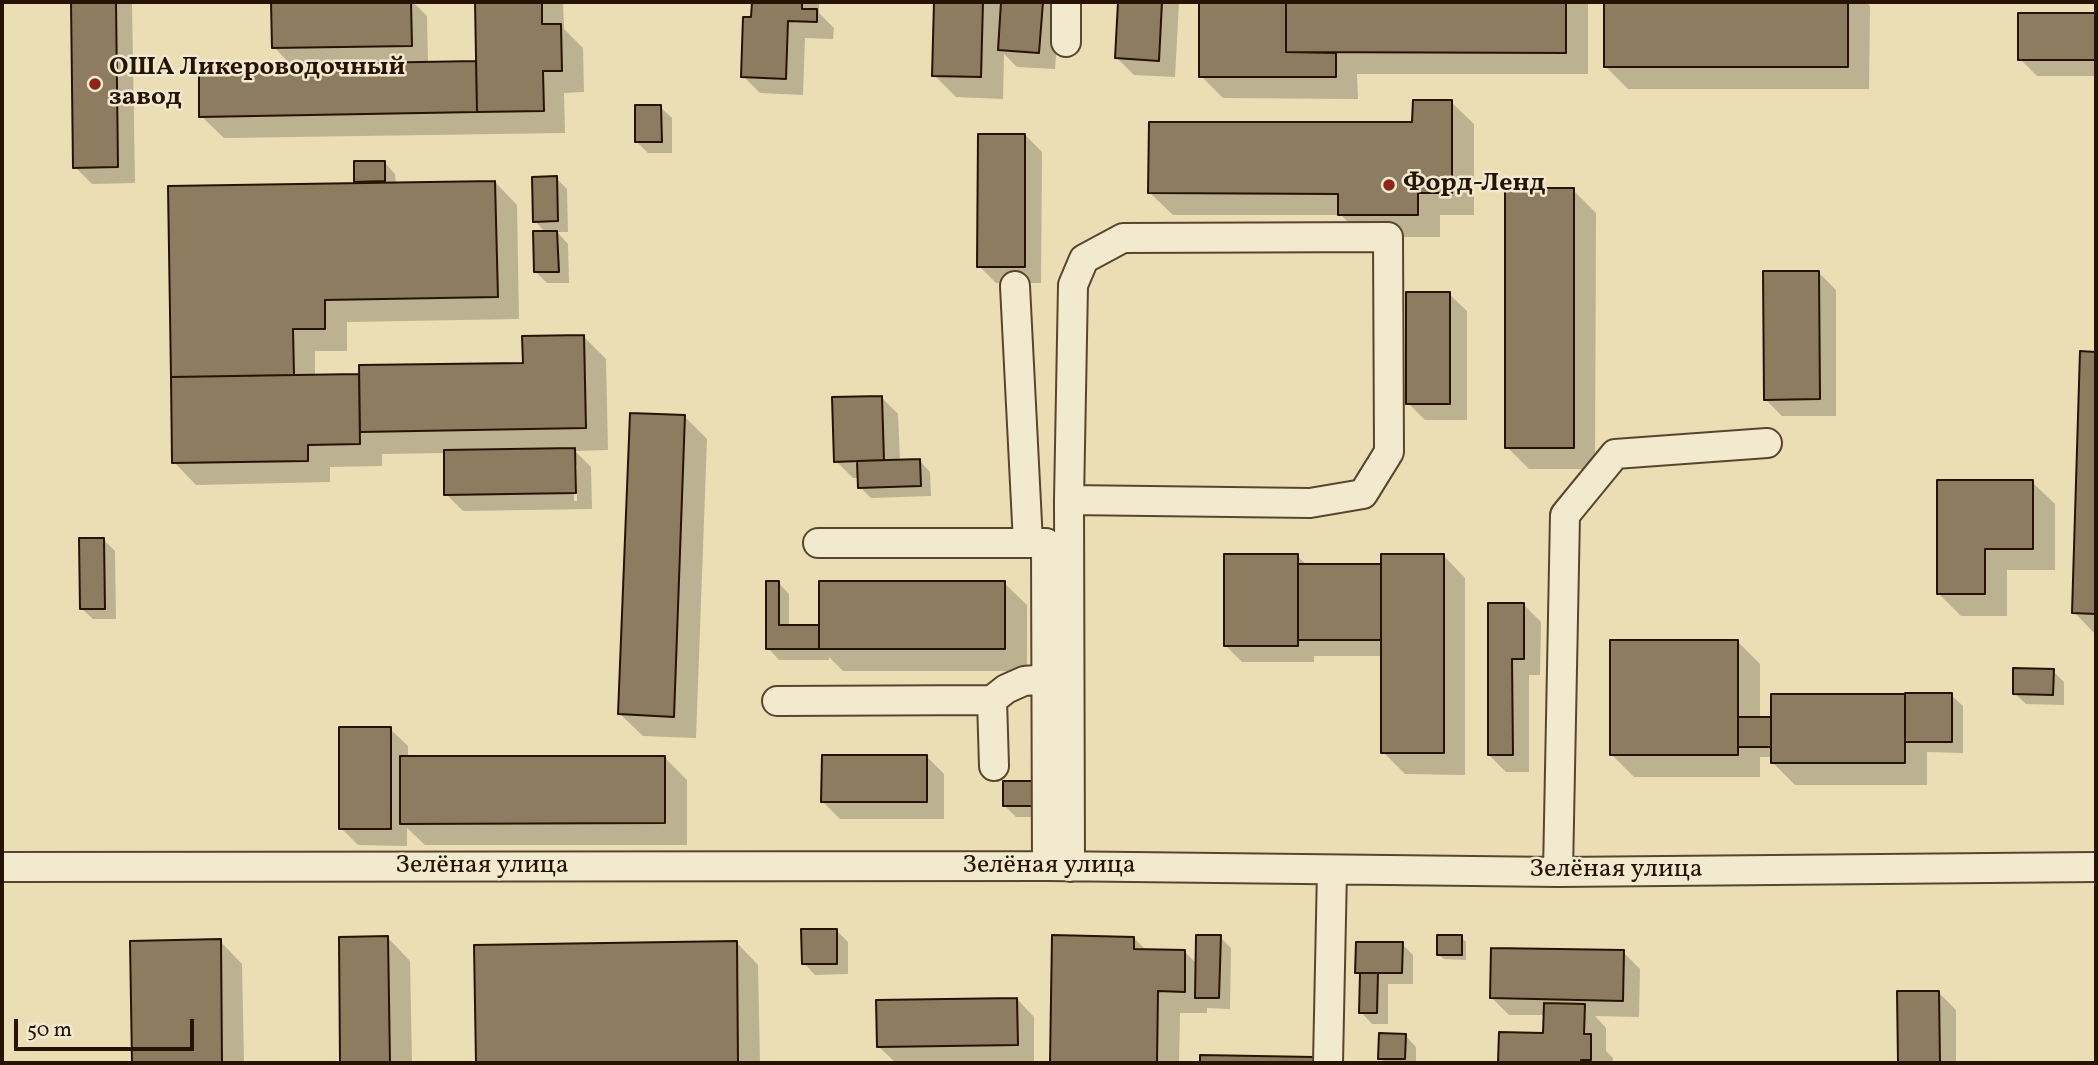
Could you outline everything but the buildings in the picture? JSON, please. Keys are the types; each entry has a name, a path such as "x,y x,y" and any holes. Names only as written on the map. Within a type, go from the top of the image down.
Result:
{"street":[{"path":"1066,2 1066,42"},
{"path":"1058,866 1073,285 1084,259 1123,238 1388,237 1389,452 1363,494 1310,503 1069,500"},
{"path":"1015,286 1028,543"},
{"path":"1558,872 1565,515 1615,454 1767,443"},
{"path":"818,543 1046,543 1047,679 1058,866"},
{"path":"777,701 992,700 1006,689 1024,681 1047,679"},
{"path":"992,700 994,766"},
{"name":"Зелёная улица","path":"2,867 1058,866 1558,872 2096,867"},
{"path":"1328,1063 1332,870"}],"place":[{"name":"ОША Ликероводочный завод","path":"95,84"},
{"name":"Форд-Ленд","path":"1389,185"}]}
